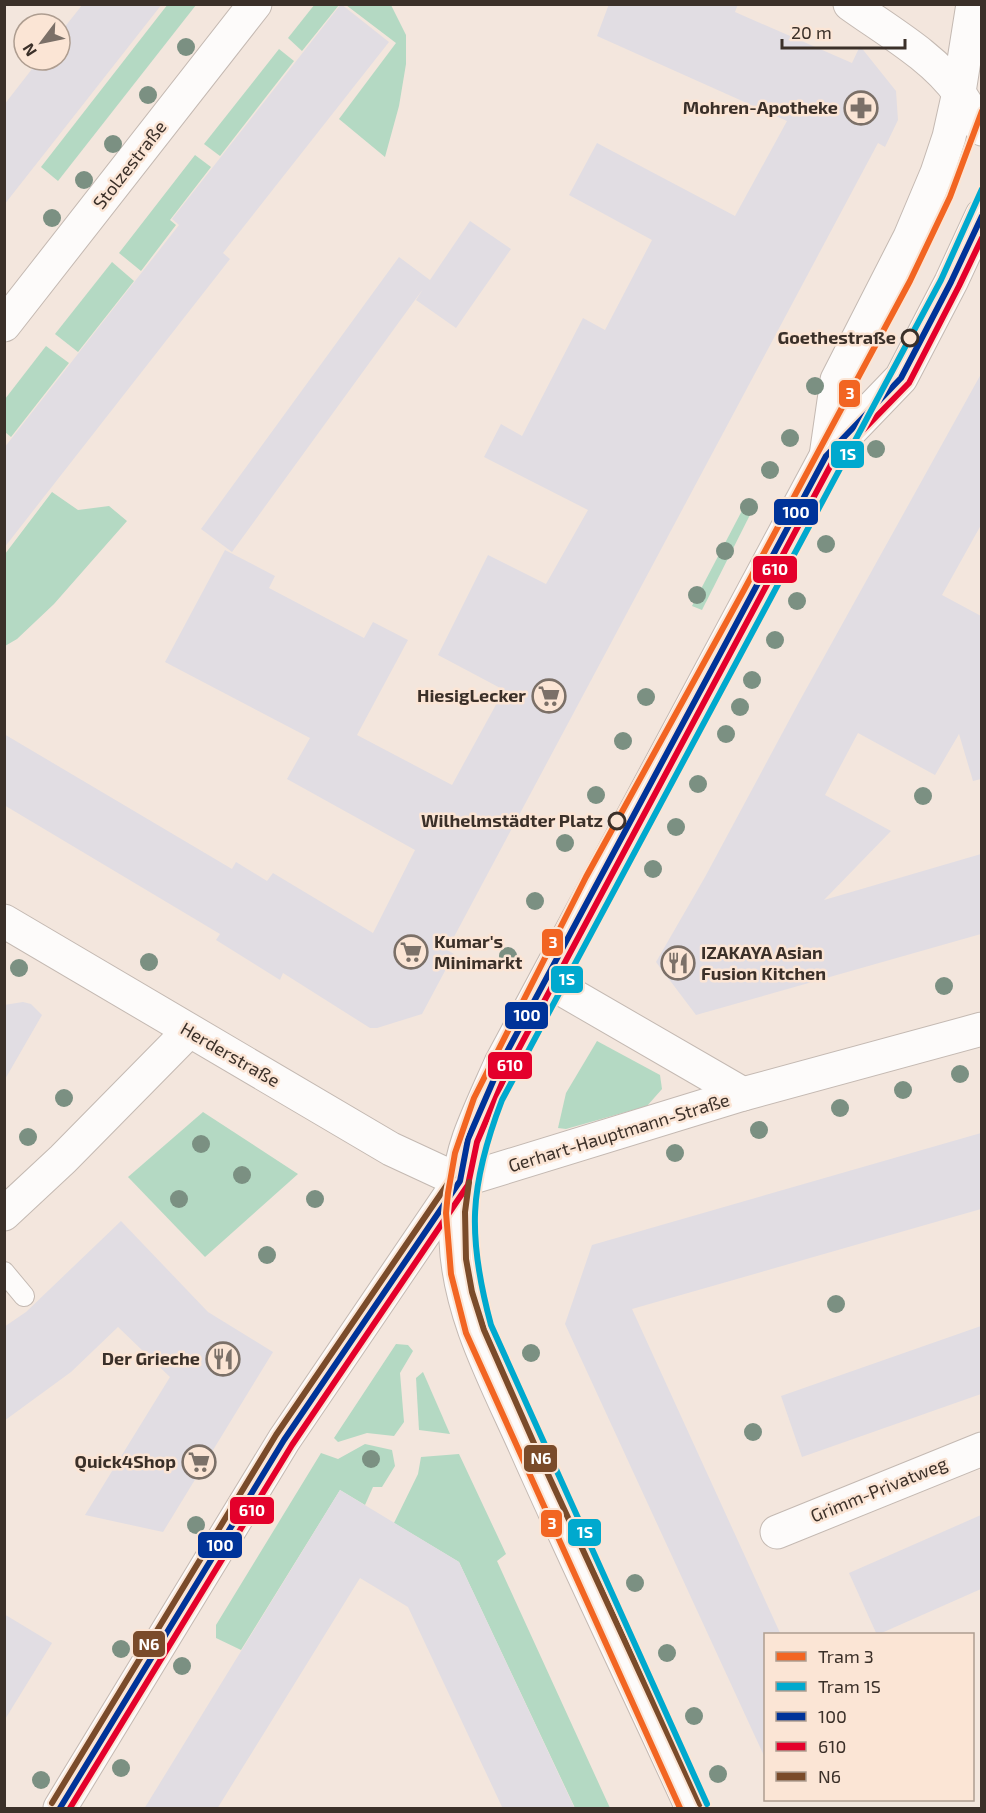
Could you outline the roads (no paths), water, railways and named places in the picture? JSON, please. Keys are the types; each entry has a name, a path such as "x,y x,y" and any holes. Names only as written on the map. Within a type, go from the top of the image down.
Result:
{"street":[{"name":"Stolzestraße","path":"6,320 255,4"},
{"path":"850,4 940,72 958,92 981,129"},
{"path":"826,456 837,380 924,207 949,137 973,4"},
{"path":"692,1809 532,1461 472,1322 463,1294 457,1260 456,1212 465,1153 474,1125 501,1064 826,456 901,378 951,282 981,215"},
{"name":"Herderstraße","path":"4,921 391,1149 460,1181"},
{"name":"Gerhart-Hauptmann-Straße","path":"546,980 743,1094"},
{"name":"Gerhart-Hauptmann-Straße","path":"460,1181 743,1094 981,1029"},
{"path":"4,1214 63,1159 189,1031"},
{"path":"60,1809 284,1440 460,1181"},
{"name":"Grimm-Privatweg","path":"777,1532 981,1449"}],"lane":[{"path":"4,1272 24,1296"}],"tram line":[{"name":"3","path":"680,1808 466,1333 451,1274 446,1213 455,1153 474,1098 586,877 910,281 950,197 982,111"},
{"name":"1S","path":"707,1804 491,1325 483,1293 475,1237 478,1186 483,1159 502,1100 941,280 982,189"}],"place":[{"name":"Mohren-Apotheke","path":"861,108"},
{"name":"Goethestraße","path":"910,338"},
{"name":"HiesigLecker","path":"549,696"},
{"name":"Wilhelmstädter Platz","path":"617,821"},
{"name":"Kumar's Minimarkt","path":"411,952"},
{"name":"IZAKAYA Asian Fusion Kitchen","path":"678,963"},
{"name":"Der Grieche","path":"223,1359"},
{"name":"Quick4Shop","path":"199,1462"}]}
